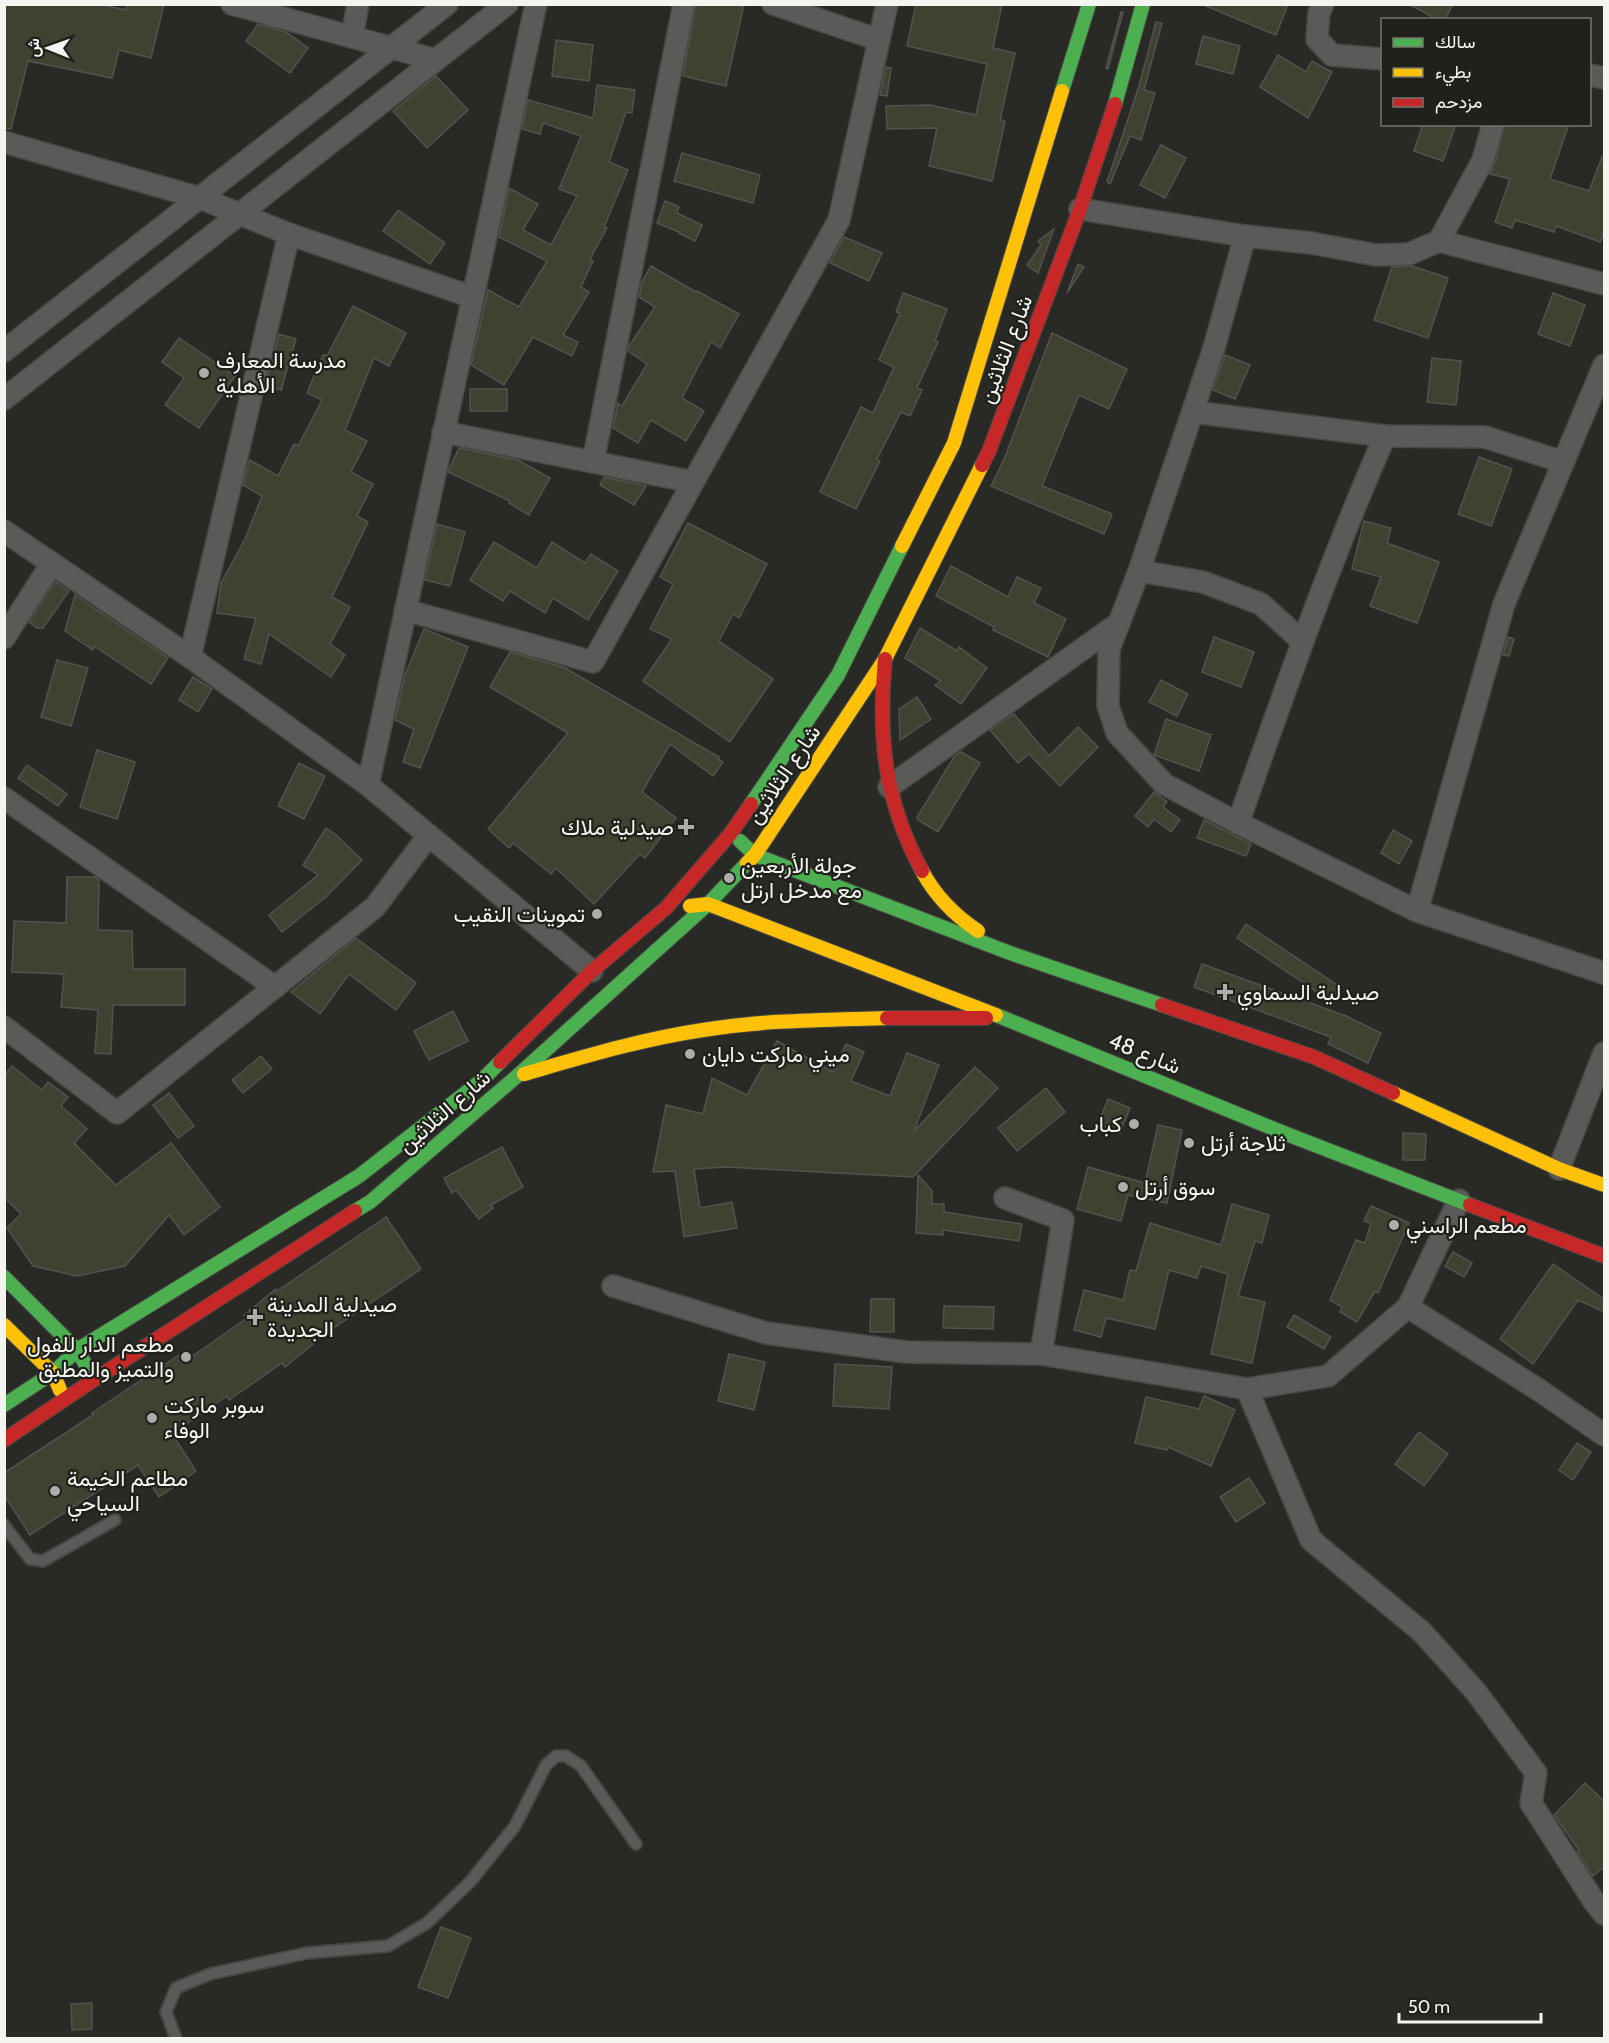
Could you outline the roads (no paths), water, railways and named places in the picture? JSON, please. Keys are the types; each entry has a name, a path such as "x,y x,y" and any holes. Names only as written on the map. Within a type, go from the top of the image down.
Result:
{"main road":[{"name":"شارع الثلاثين","path":"4,1405 53,1373 77,1350 358,1176 482,1080 592,971 666,908 731,833 838,675 954,443 1089,4"},
{"name":"شارع الثلاثين","path":"4,1440 370,1202 516,1077 708,904 755,855 885,659 989,451 1080,209 1123,81 1143,4"},
{"path":"885,659 881,721 884,756 889,787 904,832 918,864 938,896 958,918 1010,953"},
{"path":"731,833 755,855 1010,953 1314,1057 1559,1169 1605,1185"},
{"name":"شارع 48","path":"666,908 708,904 1004,1018 1289,1135 1605,1256"},
{"path":"516,1077 625,1045 730,1026 855,1018 1004,1018"},
{"path":"4,1277 77,1350 95,1379"},
{"path":"4,1325 53,1373 65,1400"}],"street":[{"path":"232,4 436,60"},
{"path":"352,37 358,4"},
{"path":"4,351 447,4"},
{"path":"4,399 507,4"},
{"path":"368,785 536,4"},
{"path":"593,462 684,4"},
{"path":"773,4 879,40"},
{"path":"405,610 593,662 839,220 887,4"},
{"path":"1323,4 1317,39 1332,55 1381,59"},
{"path":"1439,241 1483,160 1492,126"},
{"path":"4,142 200,198 289,234 472,297"},
{"path":"1080,209 1245,236 1311,243 1376,255 1409,254 1439,241 1605,284"},
{"path":"190,657 289,234"},
{"path":"1245,236 1214,348 1193,412 1139,571 1109,649 1108,706 1117,733 1164,784 1238,823 1417,911 1605,973"},
{"path":"1417,911 1504,604 1605,365"},
{"path":"1193,412 1385,436 1485,437 1563,462"},
{"path":"443,432 693,482"},
{"path":"1238,823 1302,641 1360,492 1385,436"},
{"path":"4,531 190,657 368,785 592,971"},
{"path":"4,638 52,563"},
{"path":"1139,571 1203,582 1260,604 1302,641"},
{"path":"889,787 1119,623"},
{"path":"4,798 276,987"},
{"path":"4,1027 117,1113 375,907 429,835"},
{"path":"1559,1169 1605,1053"},
{"path":"1005,1198 1063,1220 1041,1354"},
{"path":"613,1286 766,1333 906,1352 1041,1354 1247,1389 1328,1376 1408,1307 1459,1200"},
{"path":"1408,1307 1605,1435"},
{"path":"1247,1389 1311,1540 1422,1632 1476,1692 1536,1773 1531,1803 1595,1903 1605,1914"}],"lane":[{"path":"4,1525 30,1559 43,1561 115,1520"},
{"path":"176,2038 166,2012 176,1988 210,1974 307,1953 387,1946 427,1923 470,1882 515,1826 546,1765 556,1756 566,1756 581,1766 636,1844"}],"place":[{"name":"مدرسة المعارف الأهلية","path":"204,373"},
{"name":"صيدلية ملاك","path":"686,827"},
{"name":"جولة الأربعين مع مدخل ارتل","path":"729,878"},
{"name":"تموينات النقيب","path":"597,914"},
{"name":"صيدلية السماوي","path":"1225,992"},
{"name":"ميني ماركت دايان","path":"690,1054"},
{"name":"كباب","path":"1134,1124"},
{"name":"ثلاجة أرتل","path":"1189,1143"},
{"name":"سوق أرتل","path":"1123,1187"},
{"name":"مطعم الراسني","path":"1394,1225"},
{"name":"صيدلية المدينة الجديدة","path":"255,1317"},
{"name":"مطعم الدار للفول والتميز والمطبق","path":"186,1357"},
{"name":"سوبر ماركت الوفاء","path":"152,1418"},
{"name":"مطاعم الخيمة السياحي","path":"55,1491"}]}
